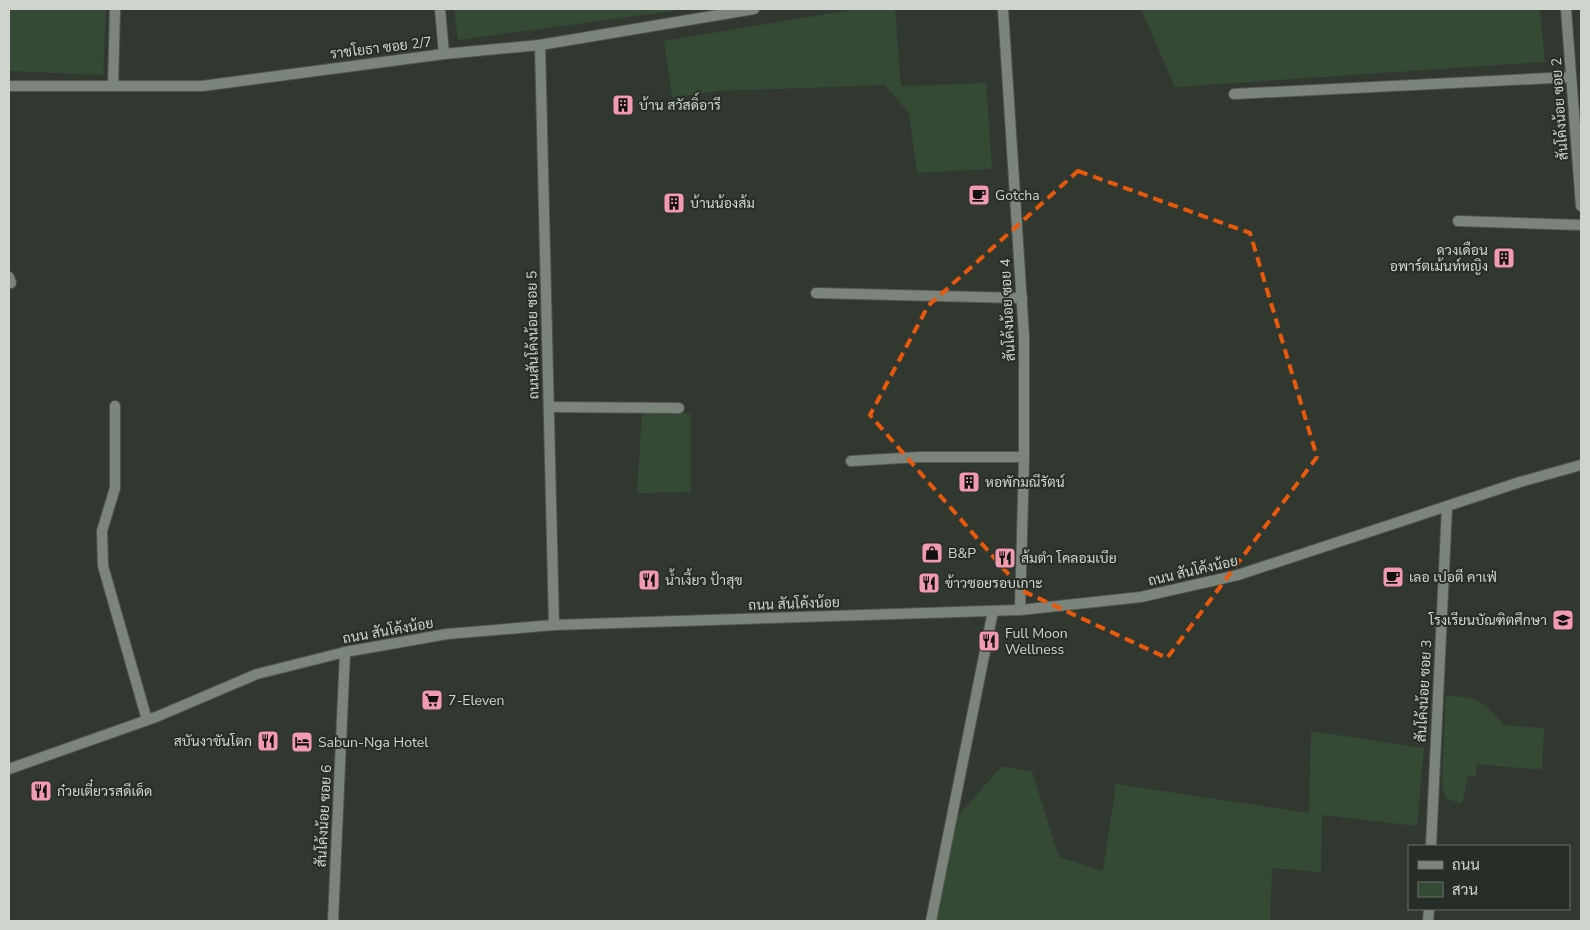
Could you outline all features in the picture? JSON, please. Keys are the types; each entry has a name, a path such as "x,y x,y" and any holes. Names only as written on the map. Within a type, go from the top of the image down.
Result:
{"street":[{"path":"113,86 115,9"},
{"path":"440,9 444,54"},
{"name":"ราชโยธา ซอย 2/7","path":"9,86 202,86 444,54 540,45 754,9"},
{"name":"สันโค้งน้อย ซอย 4","path":"1003,9 1024,336 1024,457 1020,610"},
{"name":"สันโค้งน้อย ซอย 2","path":"1566,9 1581,206"},
{"name":"ถนนสันโค้งน้อย ซอย 5","path":"540,45 554,625"},
{"path":"1234,94 1572,77"},
{"path":"1458,221 1581,225"},
{"path":"816,293 1022,298"},
{"path":"115,406 115,488 102,531 103,566 148,720"},
{"path":"549,407 679,408"},
{"path":"850,461 920,457 1024,457"},
{"name":"ถนน สันโค้งน้อย","path":"9,769 148,720 257,674 345,652 447,634 554,625 1020,610 1141,597 1238,575 1520,482 1581,465"},
{"name":"สันโค้งน้อย ซอย 3","path":"1431,845 1446,507"},
{"path":"931,921 993,611"},
{"name":"สันโค้งน้อย ซอย 6","path":"333,921 345,652"}],"highlighted area":[{"path":"1078,171 1250,233 1317,457 1167,658 1023,591 870,415 928,306"}],"green space":[{"path":"9,9 106,9 103,75 9,71"},
{"path":"454,9 673,9 673,11 458,40"},
{"path":"858,9 895,9 901,86 986,83 992,169 917,173 909,113 885,85 718,91 672,97 664,41"},
{"path":"1141,9 1540,9 1545,62 1175,87"},
{"path":"691,413 691,492 637,493 642,414"},
{"path":"1446,696 1466,697 1485,705 1504,725 1544,728 1542,770 1477,764 1476,776 1468,776 1462,804 1445,798 1442,780"},
{"path":"1311,731 1424,748 1417,826 1322,815 1321,872 1272,868 1270,921 931,921 950,825 1002,766 1032,772 1059,857 1103,871 1116,784 1309,813"}],"place":[{"name":"บ้าน สวัสดิ์อารี","path":"623,105"},
{"name":"Gotcha","path":"979,195"},
{"name":"บ้านน้องส้ม","path":"674,203"},
{"name":"ดวงเดือน อพาร์ตเม้นท์หญิง","path":"1504,258"},
{"name":"หอพักมณีรัตน์","path":"969,482"},
{"name":"B&P","path":"932,553"},
{"name":"ส้มตำ โคลอมเบีย","path":"1005,558"},
{"name":"เลอ เปอตี คาเฟ่","path":"1393,577"},
{"name":"น้ำเงี้ยว ป้าสุข","path":"649,580"},
{"name":"ข้าวซอยรอบเกาะ","path":"929,583"},
{"name":"โรงเรียนบัณฑิตศึกษา","path":"1563,620"},
{"name":"Full Moon Wellness","path":"989,641"},
{"name":"7-Eleven","path":"432,700"},
{"name":"สบันงาขันโตก","path":"268,741"},
{"name":"Sabun-Nga Hotel","path":"302,742"},
{"name":"ก๋วยเตี๋ยวรสดีเด็ด","path":"41,791"}]}
